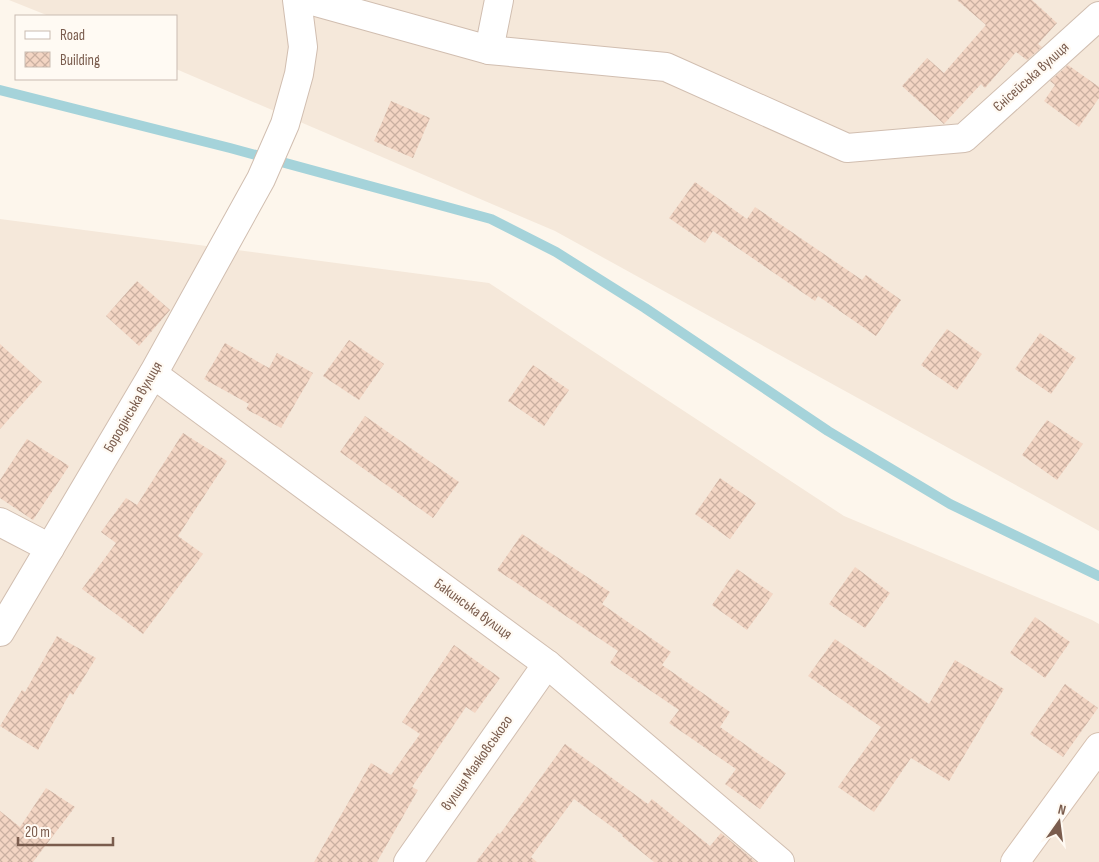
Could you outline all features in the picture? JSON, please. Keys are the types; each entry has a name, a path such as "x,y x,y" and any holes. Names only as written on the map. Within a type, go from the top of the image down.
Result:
{"street":[{"name":"Бородінська вулиця","path":"0,632 153,374 261,179 285,124 299,74 303,47 297,0"},
{"path":"309,0 489,50 499,0"},
{"name":"Єнісейська вулиця","path":"489,50 666,67 847,148 964,138 1099,16"},
{"name":"Бакинська вулиця","path":"153,374 547,664 780,862"},
{"path":"0,522 50,548"},
{"name":"вулиця Маяковського","path":"408,862 547,664"},
{"path":"1015,862 1099,747"}],"shaded area":[{"path":"9,0 1099,0 1099,531 555,231 178,70 178,15 46,15"},
{"path":"0,219 489,283 844,516 1099,624 1099,862 0,862"}],"building":[{"path":"957,0 1032,0 1057,23 1038,44 1042,47 1027,60 1016,52 985,88 981,84 944,124 902,86 927,58 944,73 986,25"},
{"path":"1068,65 1099,87 1099,98 1079,127 1044,101 1055,85 1050,81"},
{"path":"391,101 430,118 413,158 374,141"},
{"path":"695,182 747,219 755,207 862,280 866,275 901,300 876,336 818,296 815,301 713,231 705,243 669,218"},
{"path":"137,281 170,310 139,346 106,316"},
{"path":"947,329 982,354 957,390 921,365"},
{"path":"1040,333 1076,358 1051,394 1015,369"},
{"path":"349,340 384,364 359,400 323,376"},
{"path":"225,343 269,368 277,353 313,373 281,428 246,409 249,404 204,379"},
{"path":"0,344 42,382 0,429"},
{"path":"533,365 569,390 544,426 508,401"},
{"path":"365,416 459,482 433,518 340,452"},
{"path":"1047,420 1083,444 1057,480 1022,455"},
{"path":"183,433 227,461 178,536 203,554 143,634 82,589 116,543 101,532 126,498 137,505"},
{"path":"27,439 69,466 33,520 0,498 0,480"},
{"path":"720,478 756,503 730,539 695,514"},
{"path":"522,534 610,592 602,604 671,652 662,665 730,712 720,727 786,773 760,809 725,784 736,769 669,723 679,710 610,663 618,651 497,570"},
{"path":"855,567 890,593 865,628 829,604"},
{"path":"737,569 773,594 747,630 712,605"},
{"path":"1035,617 1070,642 1045,678 1010,653"},
{"path":"57,636 96,658 73,695 70,693 38,750 0,726 22,690 25,692"},
{"path":"835,639 929,704 955,660 1004,689 949,781 911,758 874,812 838,787 881,727 808,676"},
{"path":"454,645 500,678 475,713 466,707 412,787 418,790 377,862 314,862 371,763 391,775 420,734 402,722"},
{"path":"1065,684 1098,708 1063,757 1030,734"},
{"path":"565,744 648,804 652,799 710,846 721,833 756,862 654,862 623,835 574,799 531,857 537,862 476,862 498,833 500,834"},
{"path":"46,788 75,807 33,862 0,862 0,811 20,827"}],"waterway":[{"path":"0,90 230,148 491,219 556,252 645,308 828,431 950,504 1099,576"}]}
